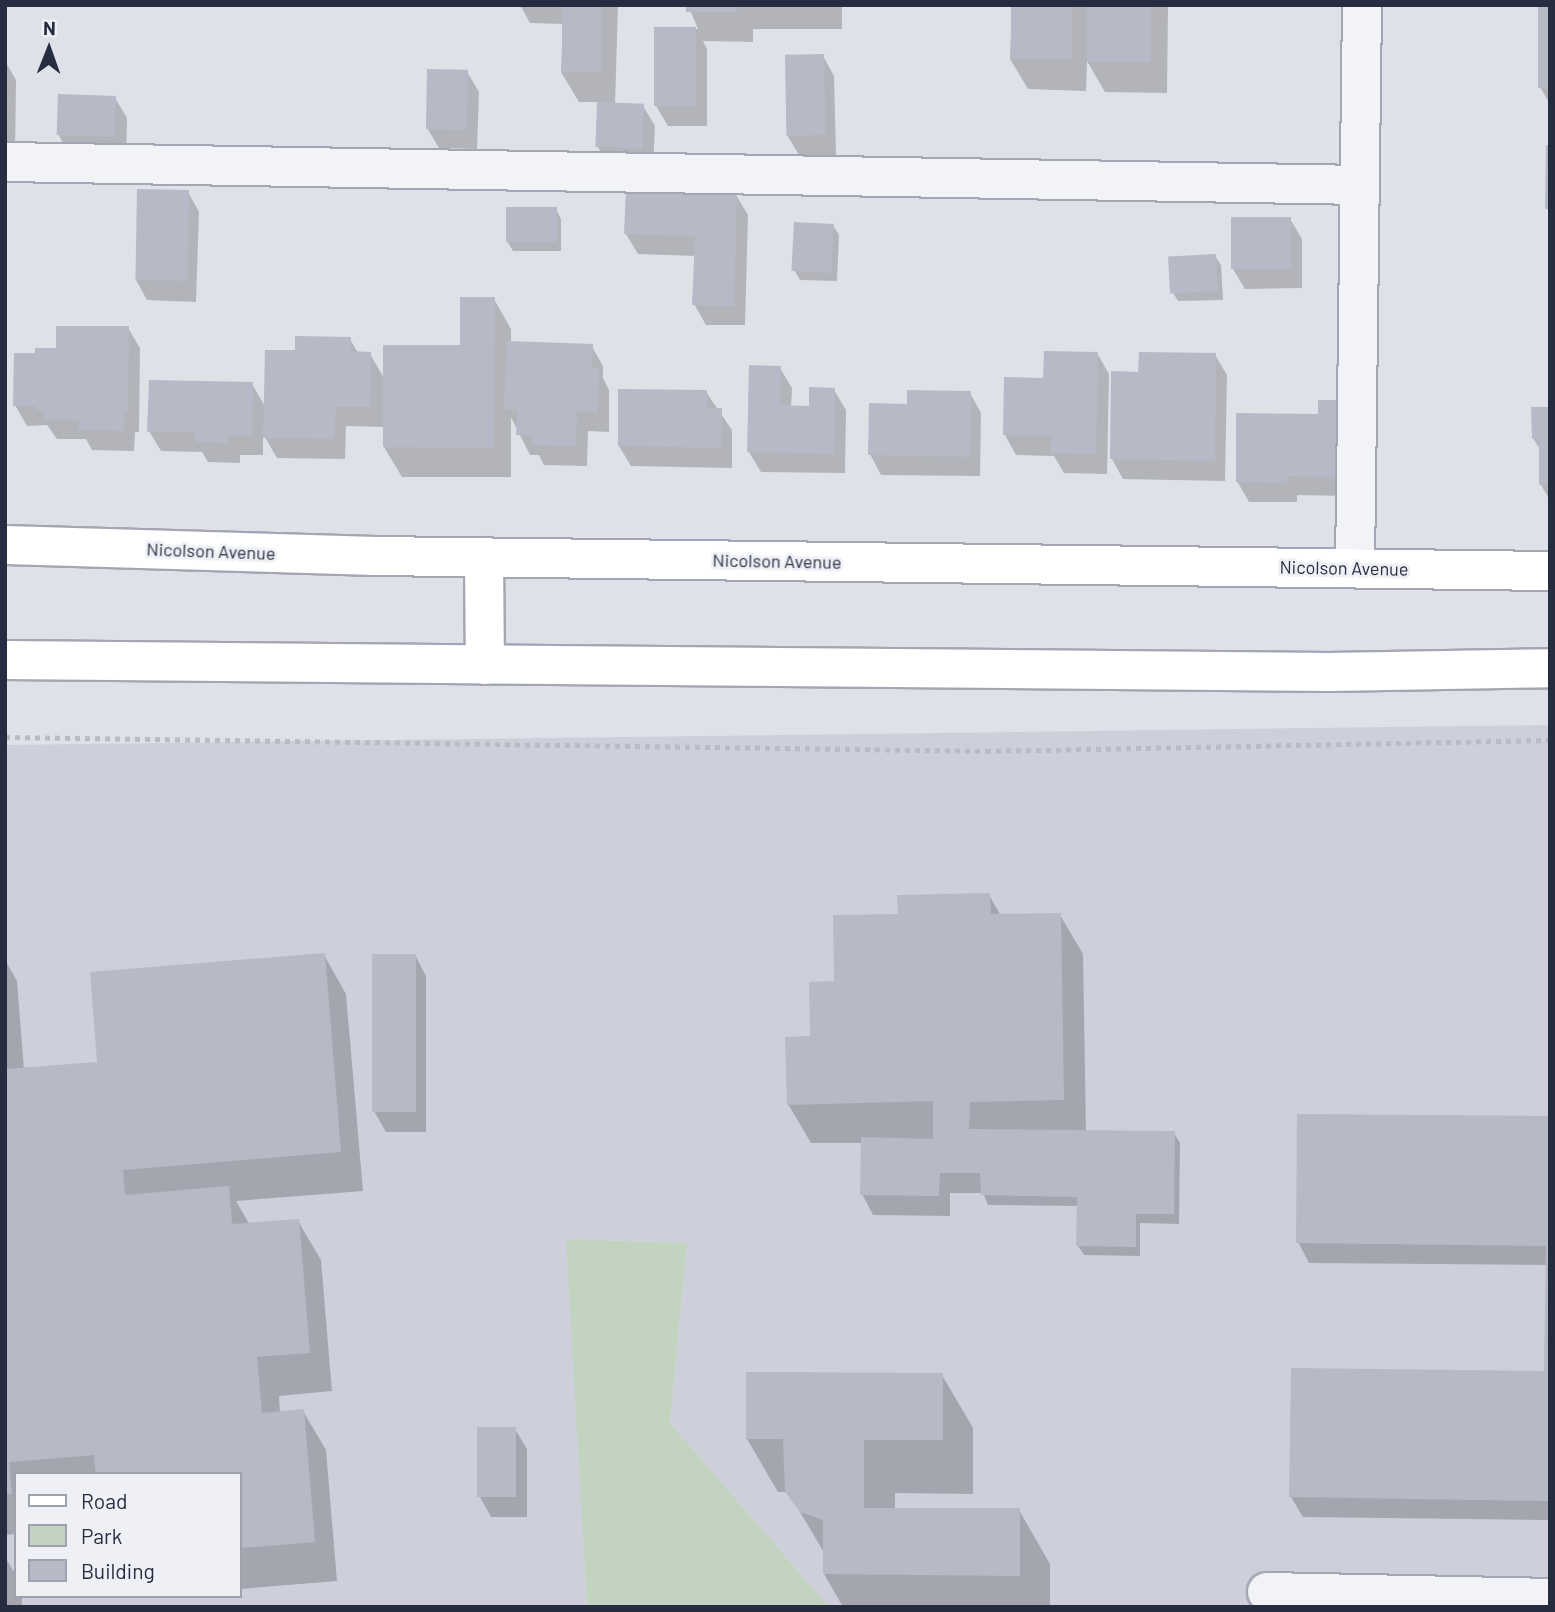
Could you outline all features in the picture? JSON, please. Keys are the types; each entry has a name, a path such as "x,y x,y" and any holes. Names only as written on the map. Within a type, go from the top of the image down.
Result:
{"main road":[{"name":"Nicolson Avenue","path":"5,545 484,557 1550,571"},
{"path":"484,557 485,665"},
{"path":"5,660 1315,671 1550,668"}],"lane":[{"path":"1355,568 1362,5"},
{"path":"5,162 1360,185"},
{"path":"1267,1592 1550,1598"}],"path":[{"path":"5,737 986,751 1550,740"}],"shaded area":[{"path":"1550,725 1550,1607 829,1607 670,1423 687,1243 567,1239 587,1607 5,1607 5,745"}],"green space":[{"path":"566,1239 687,1243 670,1423 829,1607 587,1607"}],"building":[{"path":"562,5 601,5 601,72 562,72"},
{"path":"686,5 737,5 737,12 686,12"},
{"path":"1011,5 1072,5 1072,59 1011,59"},
{"path":"1087,5 1151,5 1151,62 1087,62"},
{"path":"1538,5 1550,5 1550,88 1538,88"},
{"path":"654,27 696,27 696,106 654,106"},
{"path":"824,54 825,135 786,136 785,55"},
{"path":"427,69 468,70 467,130 426,129"},
{"path":"58,94 116,96 115,137 57,135"},
{"path":"597,102 644,104 642,149 595,147"},
{"path":"1546,145 1550,145 1550,209 1545,209"},
{"path":"137,189 189,190 187,281 135,280"},
{"path":"626,190 737,193 734,306 692,305 695,236 624,234"},
{"path":"506,207 557,207 557,242 506,242"},
{"path":"1231,217 1291,217 1291,269 1231,269"},
{"path":"794,222 834,224 831,273 791,271"},
{"path":"1216,254 1218,291 1170,293 1168,257"},
{"path":"460,297 495,297 494,448 383,447 383,345 460,345"},
{"path":"56,326 129,326 128,412 124,412 124,431 79,430 79,420 44,419 44,410 36,410 36,406 13,406 14,353 35,353 35,348 56,348"},
{"path":"295,336 351,337 351,351 371,352 370,407 336,407 334,439 263,438 265,350 295,350"},
{"path":"507,341 593,344 592,368 599,368 598,412 577,411 576,446 531,445 532,436 516,435 517,410 504,409"},
{"path":"1044,351 1098,352 1096,454 1050,453 1051,436 1003,435 1004,377 1043,378"},
{"path":"1139,352 1216,353 1215,461 1110,459 1111,371 1138,372"},
{"path":"749,365 781,366 780,405 809,406 809,387 835,388 834,454 747,452"},
{"path":"149,380 253,382 252,436 229,435 229,443 195,442 195,432 147,432"},
{"path":"618,389 707,390 707,408 722,408 721,448 618,446"},
{"path":"907,390 971,391 970,457 868,455 869,403 907,404"},
{"path":"1318,400 1342,400 1341,477 1287,476 1286,483 1236,482 1236,413 1318,414"},
{"path":"1531,407 1550,407 1550,485 1539,485 1539,439 1532,439"},
{"path":"990,893 991,914 1061,913 1064,1100 970,1102 969,1129 1175,1131 1174,1214 1136,1214 1136,1247 1076,1246 1077,1197 981,1195 980,1173 940,1173 939,1196 860,1195 861,1137 933,1139 933,1101 787,1105 785,1037 810,1036 809,982 834,981 833,915 898,914 897,895"},
{"path":"325,953 341,1152 123,1170 125,1195 229,1186 232,1224 299,1219 310,1353 257,1357 262,1413 304,1409 315,1542 242,1548 242,1472 96,1472 94,1455 9,1462 12,1494 5,1494 5,1069 97,1062 90,972"},
{"path":"372,954 416,954 416,1112 372,1112"},
{"path":"1297,1114 1550,1116 1550,1501 1289,1497 1291,1368 1544,1371 1546,1246 1296,1243"},
{"path":"746,1372 943,1373 943,1440 864,1440 864,1508 1020,1508 1020,1576 823,1574 823,1520 800,1512 785,1492 783,1439 746,1439"},
{"path":"477,1427 516,1427 516,1497 477,1497"}]}
